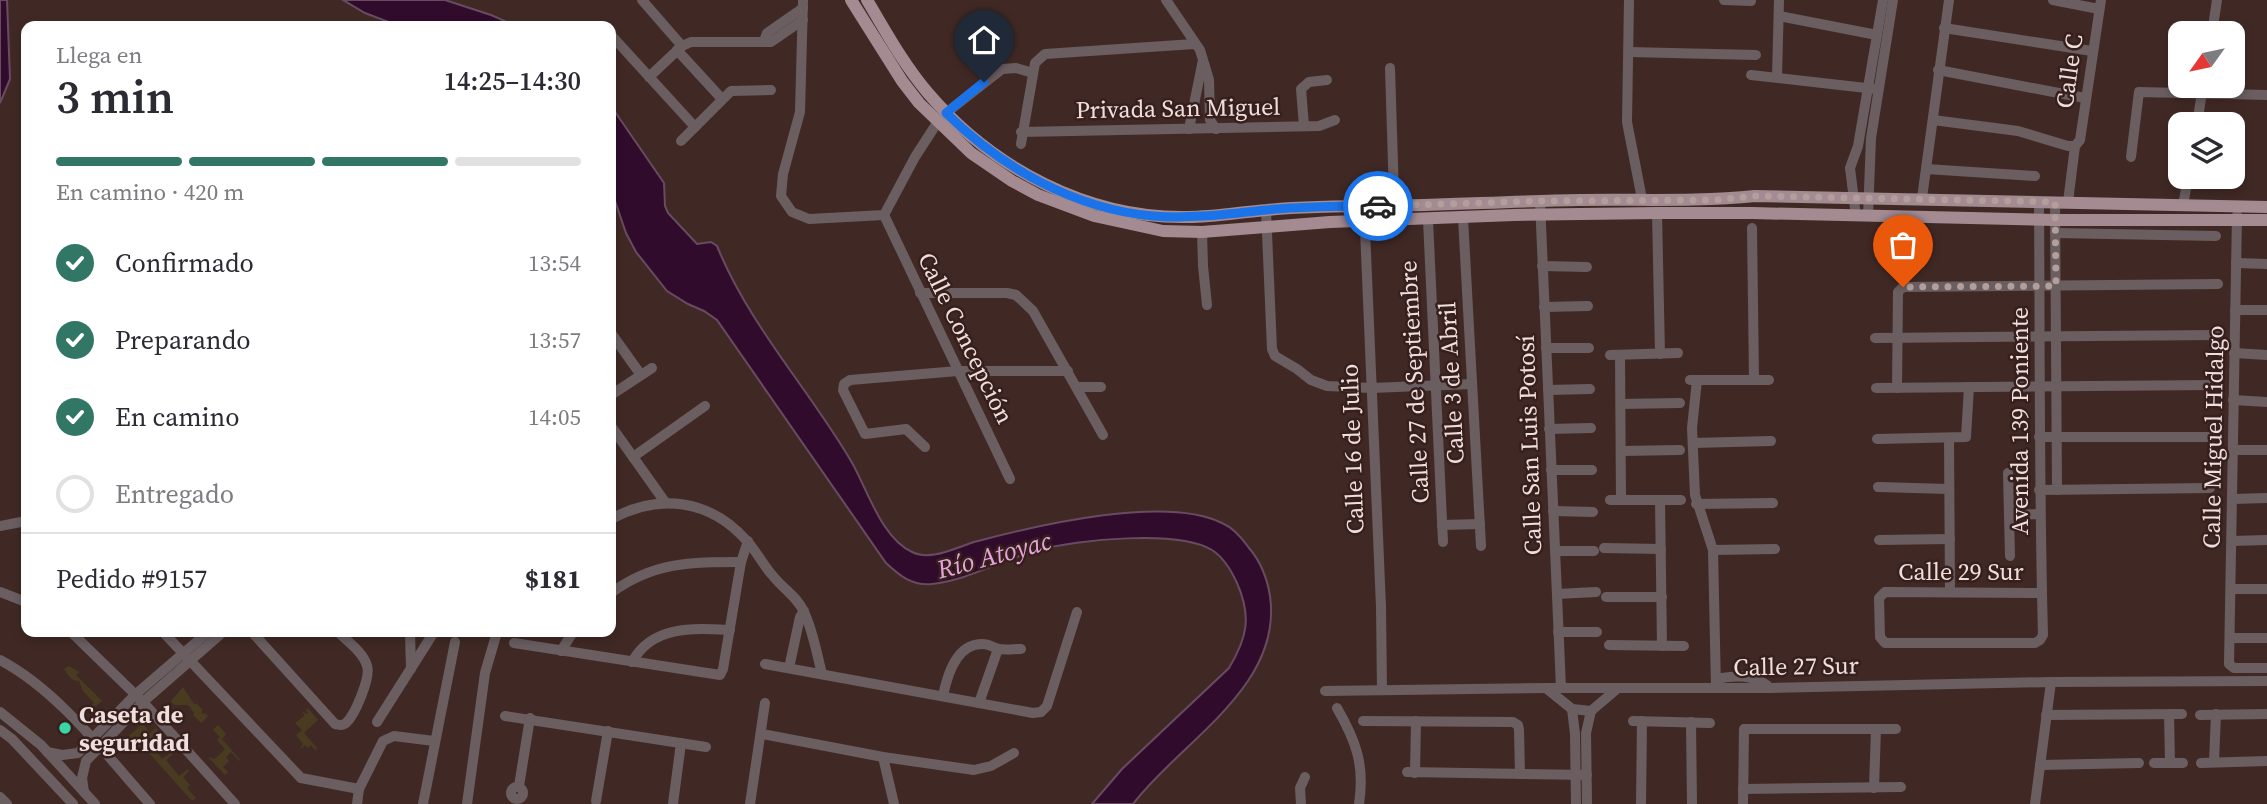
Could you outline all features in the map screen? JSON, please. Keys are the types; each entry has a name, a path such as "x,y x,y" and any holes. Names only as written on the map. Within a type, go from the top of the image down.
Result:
{"main road":[{"path":"851,0 902,81 942,118 1004,161 1045,185 1076,198 1117,210 1152,216 1188,217 1266,210 1364,206 1643,199 1715,200 1755,196 2183,206 2267,220"},
{"path":"867,0 942,118 971,153 1038,195 1094,216 1163,232 1202,232 1364,221 1657,213 2039,220 2055,227 2237,214 2267,207"}],"street":[{"path":"642,0 722,99"},
{"path":"1166,0 1200,50 1209,80 1210,120 1216,129"},
{"path":"1629,0 1627,122 1643,199"},
{"path":"1724,0 1751,1"},
{"path":"1777,77 1780,0"},
{"path":"1862,216 1869,198 1877,35 1883,0"},
{"path":"1862,216 1855,197 1850,168 1874,89 1893,0"},
{"path":"1922,198 1949,0"},
{"path":"2053,0 2100,4"},
{"path":"2214,21 2217,0"},
{"path":"764,41 767,33 803,4"},
{"path":"803,4 800,112 783,174 781,196 792,212 809,219 884,215 915,157 942,118 1002,69 1016,68 1033,73"},
{"name":"Calle C","path":"2062,202 2075,146 2080,140 2100,4"},
{"path":"1779,16 1877,35"},
{"path":"649,77 679,48 699,41 771,42 803,20"},
{"path":"1944,28 2092,51"},
{"path":"616,41 695,127"},
{"path":"1021,144 1033,73 1040,58 1053,52 1194,44"},
{"path":"1629,52 1756,55"},
{"path":"1189,129 1203,60"},
{"path":"1390,68 1394,196 1410,205"},
{"path":"1938,70 2085,98"},
{"path":"1751,75 1874,89"},
{"path":"1304,126 1301,89 1309,82 1327,80"},
{"path":"681,141 731,91 771,90"},
{"path":"2131,156 2139,92 2168,91"},
{"path":"2245,93 2267,95"},
{"name":"Privada San Miguel","path":"1021,132 1319,126 1335,120"},
{"path":"1933,120 2018,131 2075,146"},
{"path":"1853,161 1862,157 1871,166"},
{"path":"1926,169 2035,176"},
{"path":"1852,181 1863,185 1870,178"},
{"path":"2183,206 2186,189"},
{"name":"Calle San Luis Potosí","path":"1540,201 1561,688"},
{"name":"Avenida 139 Poniente","path":"2039,202 2039,490 2043,635 2040,640"},
{"name":"Avenida 139 Poniente","path":"2057,490 2055,227 2062,202"},
{"name":"Calle 16 de Julio","path":"1364,206 1382,690"},
{"path":"1266,210 1272,349 1275,356 1311,380 1327,386 1371,388 1472,384"},
{"path":"1657,213 1660,354"},
{"name":"Calle Miguel Hidalgo","path":"2237,214 2231,667 2267,668"},
{"name":"Calle Concepción","path":"884,215 1010,479"},
{"name":"Calle 3 de Abril","path":"1464,218 1481,546"},
{"name":"Calle 27 de Septiembre","path":"1428,220 1443,542"},
{"path":"2055,227 2217,236"},
{"path":"1752,228 1754,380"},
{"path":"1202,232 1207,305"},
{"path":"2236,263 2267,264"},
{"path":"1542,266 1587,267"},
{"path":"1897,388 1900,289 2218,284"},
{"path":"920,293 998,292 1016,295 1033,311 1103,435"},
{"path":"1544,307 1588,306"},
{"path":"2235,310 2267,310"},
{"path":"1875,338 2216,335"},
{"path":"616,340 641,375"},
{"path":"1546,348 1589,348"},
{"path":"1621,500 1621,404 1615,355 1678,353"},
{"path":"2234,354 2267,355"},
{"path":"616,392 652,368"},
{"path":"925,447 906,429 865,434 843,390 844,384 850,380 958,371 1068,371"},
{"path":"1720,683 1715,654 1713,550 1696,504 1693,380 1769,380"},
{"path":"1876,388 2214,385"},
{"path":"1077,387 1101,387"},
{"path":"1877,439 1962,439 1968,434 1969,387"},
{"path":"1548,390 1590,389"},
{"path":"2233,400 2267,402"},
{"path":"1621,404 1680,403"},
{"path":"633,457 705,407"},
{"path":"1549,429 1591,428"},
{"path":"616,433 665,502"},
{"path":"2039,438 2212,437"},
{"path":"1949,439 1951,592"},
{"path":"1693,443 1771,441"},
{"path":"1621,451 1680,450"},
{"path":"2234,450 2267,450"},
{"path":"1551,470 1592,470"},
{"path":"2008,473 2010,556"},
{"path":"1878,487 1950,489"},
{"path":"2039,490 2210,488"},
{"path":"2233,499 2267,498"},
{"path":"1610,500 1681,500"},
{"path":"1660,501 1662,646"},
{"path":"616,516 665,502 686,504 714,515 733,527 748,541 771,574 804,611 822,674"},
{"path":"1696,504 1773,503"},
{"path":"1553,512 1593,512"},
{"path":"2009,514 2040,514"},
{"path":"0,526 21,521"},
{"path":"1442,525 1480,524"},
{"path":"1879,540 1950,539"},
{"path":"2232,541 2267,540"},
{"path":"514,643 720,675 741,562 748,541"},
{"path":"1555,551 1661,549"},
{"path":"1713,550 1775,549"},
{"path":"616,590 643,574 673,564 741,562"},
{"path":"2231,589 2267,589"},
{"path":"0,592 21,600"},
{"path":"1557,593 1595,592"},
{"name":"Calle 29 Sur","path":"2040,640 2035,643 1885,643 1880,636 1881,594 2042,593"},
{"path":"1606,597 1662,597"},
{"path":"789,668 800,617 804,611"},
{"path":"765,664 1033,713 1041,712 1047,706 1077,612"},
{"path":"632,662 651,641 671,632 701,628 730,630"},
{"path":"1558,632 1597,632"},
{"path":"76,637 140,698 235,804"},
{"path":"168,637 301,778 359,789"},
{"path":"188,657 204,637"},
{"path":"44,773 30,750 33,744 68,755 78,753 95,743 140,698 216,637"},
{"path":"257,637 335,724 341,725 346,723 358,705 368,671 364,658 343,637"},
{"path":"410,637 411,669"},
{"path":"423,637 427,643"},
{"path":"377,722 431,637"},
{"path":"467,804 485,673 496,637"},
{"path":"561,651 570,637"},
{"path":"2230,638 2267,638"},
{"path":"423,804 455,642"},
{"path":"943,696 950,668 962,653 981,644 998,649 1021,649"},
{"path":"1609,645 1684,646"},
{"path":"979,703 998,649"},
{"path":"0,660 46,693 149,804"},
{"name":"Calle 27 Sur","path":"1325,691 1618,688 1720,683 1770,688 2267,681"},
{"path":"2035,804 2051,682"},
{"path":"1546,688 1572,709 1591,711"},
{"path":"1576,804 1591,711 1618,688"},
{"path":"750,804 765,703"},
{"path":"1337,708 1358,751 1361,768 1359,804"},
{"path":"1572,709 1587,804"},
{"path":"0,712 44,748 95,804"},
{"path":"2169,714 2170,763"},
{"path":"2046,715 2182,714"},
{"path":"2214,762 2216,714"},
{"path":"2200,715 2267,714"},
{"path":"505,716 706,747"},
{"path":"515,801 511,793 519,786 530,718"},
{"path":"1363,721 1513,722 1518,725 1520,774"},
{"path":"1416,721 1411,773 1581,775"},
{"path":"1641,804 1637,721 1710,723"},
{"path":"1691,722 1692,804"},
{"path":"1743,804 1744,729 1896,729"},
{"path":"1874,788 1876,729"},
{"path":"0,730 12,739 73,804"},
{"path":"595,803 608,732"},
{"path":"762,734 883,757 974,770 991,766 1014,753"},
{"path":"357,804 359,789 383,741 394,736 434,741"},
{"path":"83,792 83,772 95,743"},
{"path":"673,804 681,743"},
{"path":"68,755 83,772"},
{"path":"883,757 894,804"},
{"path":"2201,762 2267,761"},
{"path":"2154,763 2183,763"},
{"path":"2040,765 2139,764"},
{"path":"1301,804 1300,788 1305,777"},
{"path":"1743,789 1901,787"},
{"path":"0,797 7,804"}],"shaded area":[{"path":"69,666 79,672 76,675 102,701 90,711 87,709 94,703 83,691 79,681 71,679 64,669"},
{"path":"183,687 194,704 208,716 201,723 188,705 174,705 171,701"},
{"path":"308,708 318,720 304,733 317,748 315,750 311,745 308,748 305,745 299,750 303,744 296,735 302,730 295,723 304,716 303,711 308,713"},
{"path":"143,724 150,733 156,728 158,731 149,742 162,759 173,754 166,760 179,776 188,769 183,777 190,785 187,788 196,798 192,801 142,745 128,755 137,748 126,738"},
{"path":"218,725 226,734 222,739 240,760 231,752 226,757 229,761 223,767 228,772 225,775 208,757 215,759 225,749 217,740 220,737 213,730"}],"water":[{"path":"0,0 7,0 10,79 0,103"},
{"path":"343,0 445,0 505,21 386,21"},
{"name":"Río Atoyac","path":"616,113 664,183 668,213 697,244 711,242 717,246 745,303 834,434 883,524 901,545 920,555 936,554 1003,534 1102,515 1136,512 1198,515 1222,523 1237,534 1253,553 1263,570 1270,596 1270,628 1261,658 1245,685 1133,804 1092,804 1122,769 1229,668 1240,647 1246,617 1242,595 1227,565 1212,550 1196,544 1176,540 1126,538 1038,550 946,582 912,582 886,563 717,320 667,291 636,252 616,204"}],"way so far":[{"path":"1378,206 1643,199 1715,200 1755,196 2055,202 2056,286 1903,287"}],"place":[{"name":"Caseta de seguridad","path":"65,728"}],"route":[{"path":"984,82 946,113 986,149 1045,185 1076,198 1117,210 1152,216 1188,217 1266,210 1378,206"}]}
